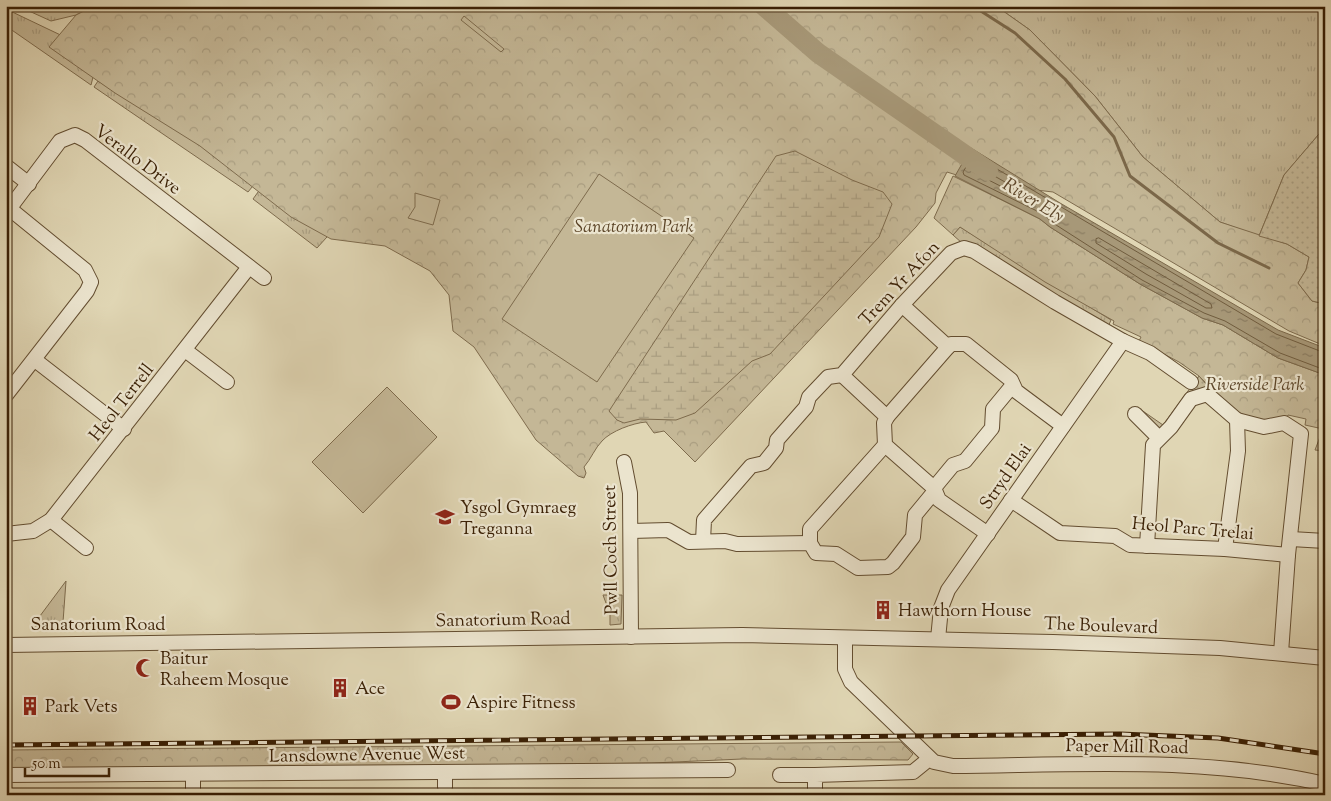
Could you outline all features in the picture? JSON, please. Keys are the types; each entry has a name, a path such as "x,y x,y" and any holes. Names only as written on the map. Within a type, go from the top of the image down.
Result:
{"street":[{"name":"Verallo Drive","path":"8,211 60,141 75,135 85,140 264,278"},
{"path":"6,166 28,184"},
{"path":"6,395 87,291 91,282 85,270 8,211"},
{"name":"Trem Yr Afon","path":"702,541 704,520 740,477 751,466 764,463 776,448 777,440 806,407 809,397 828,377 842,375 902,305 951,252 964,248 974,251 1043,295 1123,341 1150,354 1191,382"},
{"name":"Heol Terrell","path":"6,534 33,531 51,520 249,267"},
{"path":"902,305 948,347"},
{"name":"Stryd Elai","path":"938,639 944,596 1123,341"},
{"path":"988,534 939,500 934,490 885,444 884,423 887,417 951,344 966,344 1010,380 1016,392 1063,426"},
{"path":"185,350 227,382"},
{"path":"35,360 124,429"},
{"path":"842,375 887,417"},
{"path":"885,444 810,529 810,543 816,553 836,554 858,568 888,567 893,563 913,537 915,515 953,465 965,461 992,428 993,409 1012,386"},
{"path":"1148,546 1153,445 1171,427 1191,399 1201,394 1211,396 1238,420 1264,427 1284,423 1301,434 1288,555 1281,653"},
{"path":"1135,414 1158,438"},
{"path":"1225,549 1238,451 1238,420"},
{"name":"Pwll Coch Street","path":"624,462 629,482 631,531 631,637"},
{"name":"Heol Parc Trelai","path":"1011,500 1056,531 1066,533 1115,536 1130,545 1225,549 1288,555"},
{"path":"51,520 86,548"},
{"path":"631,531 668,530 689,542 725,541 737,544 810,543"},
{"path":"1291,539 1325,541"},
{"name":"Sanatorium Road","path":"6,645 742,635 845,638"},
{"path":"780,774 816,775 913,772 929,759 851,682 845,669 845,638"},
{"name":"The Boulevard","path":"845,638 1053,642 1281,653 1325,658"},
{"name":"Paper Mill Road","path":"929,759 953,766 1177,765 1290,777 1325,784"},
{"name":"Lansdowne Avenue West","path":"6,775 445,772 687,776 728,770"},
{"path":"445,772 445,788"},
{"path":"193,775 193,790"},
{"path":"815,795 816,775"}],"green space":[{"path":"18,6 94,6 76,15 51,21"},
{"name":"Sanatorium Park","path":"94,6 996,6 1030,30 1095,96 1143,157 1220,222 1287,244 1309,257 1306,270 1298,283 1312,301 1325,304 1325,346 1289,331 1053,192 985,184 947,172 936,193 935,203 916,227 695,462 664,431 654,433 646,422 629,426 606,437 584,467 586,473 584,478 578,476 536,440 474,347 453,331 449,295 430,271 385,246 331,239 291,217 200,146 115,93 49,47 76,15"},
{"path":"996,6 1325,6 1325,127 1284,175 1259,236 1220,222 1143,157 1095,96 1030,30"},
{"path":"6,9 71,40 94,73 91,85 6,26"},
{"path":"464,16 504,49 501,52 461,20"},
{"path":"98,81 261,176 248,192 94,87"},
{"path":"1325,127 1325,304 1312,301 1298,283 1306,270 1309,257 1287,244 1259,236 1284,175"},
{"path":"795,151 852,180 883,192 892,204 879,237 770,354 752,361 695,413 676,420 640,419 624,423 617,420 609,411 776,156"},
{"path":"599,174 694,238 597,382 502,319"},
{"name":"Riverside Park","path":"953,176 1040,219 1140,284 1202,318 1223,325 1278,358 1325,375 1325,451 1315,450 1323,429 1305,425 1306,419 1288,415 1286,419 1267,423 1234,411 1199,376 1179,362 1139,341 1141,337 1113,324 1114,321 1045,282 960,227 953,235 934,218"},
{"path":"266,181 336,227 317,248 253,199"},
{"path":"415,193 440,200 433,225 408,218 415,207"},
{"path":"960,227 1111,320 1108,327 962,243 953,235"},
{"path":"1199,376 1212,391 1161,429 1130,418 1137,407 1163,425"},
{"path":"387,387 437,437 363,513 312,462"},
{"path":"66,581 63,622 31,628"},
{"path":"603,595 622,595 621,624 610,625 610,614"},
{"path":"901,742 913,754 908,760 742,759 652,763 6,769 6,750"}],"water":[{"path":"971,148 1060,203 1278,330 1325,348 1325,375 1278,358 1223,325 1202,318 1140,284 1040,219 955,176"}],"waterway":[{"name":"River Ely","path":"764,6 818,53 988,171"},
{"path":"973,6 1015,33 1065,79 1114,137 1130,176 1218,243 1269,268"}],"railway":[{"path":"6,745 1120,734 1218,738 1325,754"}],"place":[{"name":"Ysgol Gymraeg Treganna","path":"445,517"},
{"name":"Hawthorn House","path":"883,610"},
{"name":"Baitur Raheem Mosque","path":"145,668"},
{"name":"Ace","path":"340,688"},
{"name":"Aspire Fitness","path":"451,702"},
{"name":"Park Vets","path":"30,706"}]}
